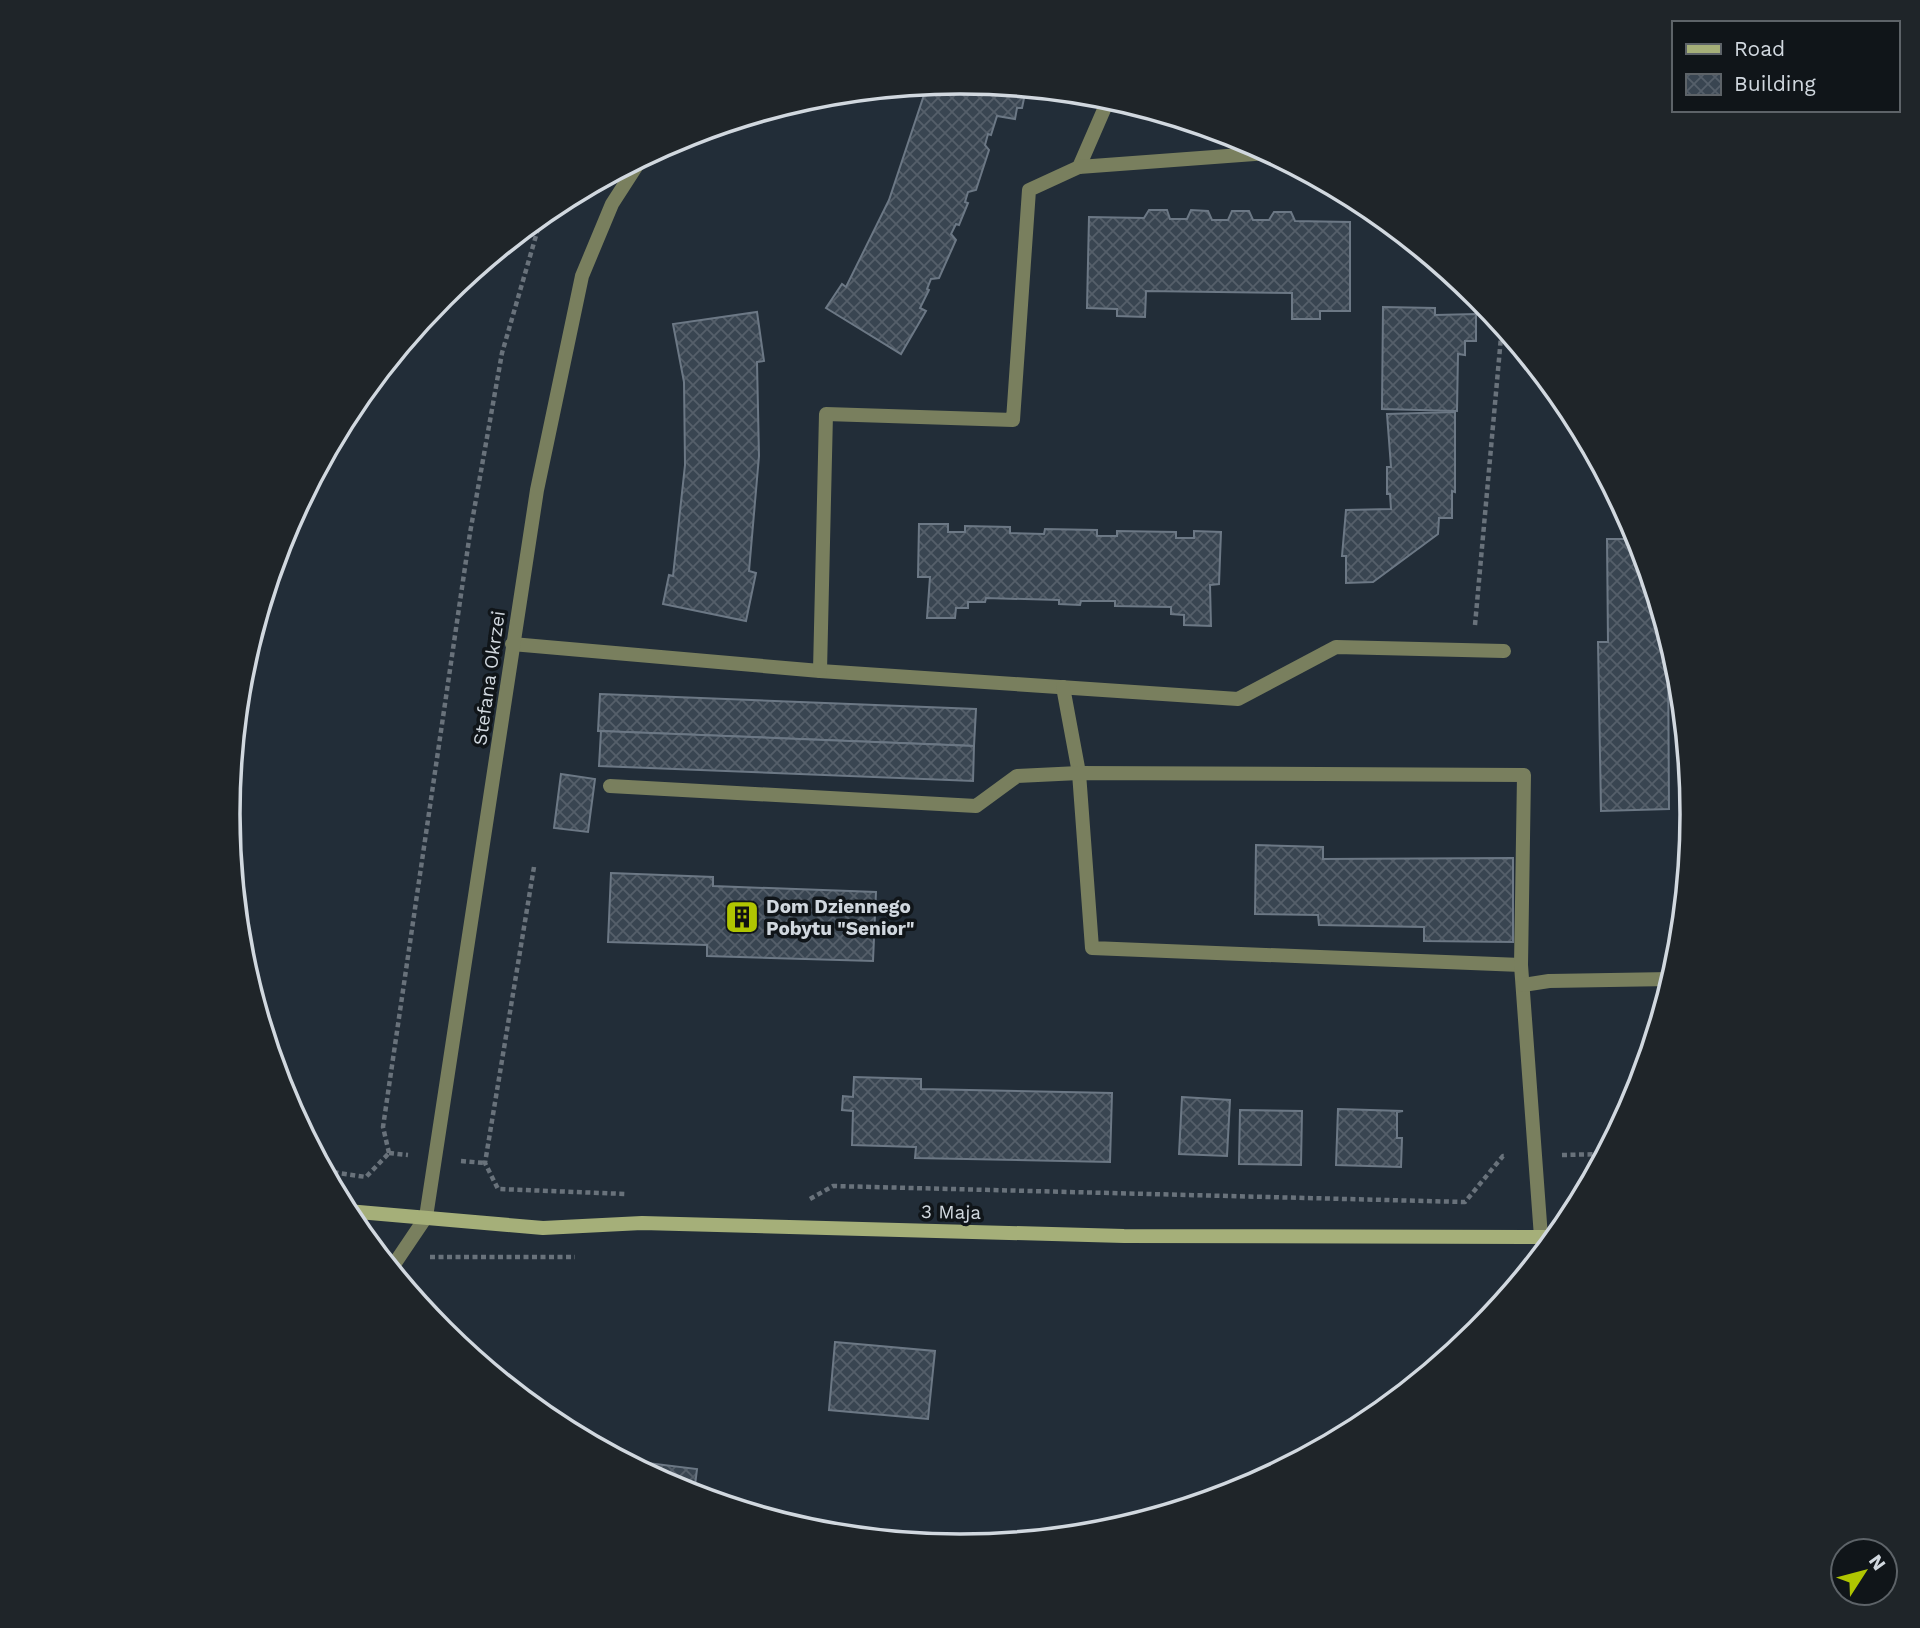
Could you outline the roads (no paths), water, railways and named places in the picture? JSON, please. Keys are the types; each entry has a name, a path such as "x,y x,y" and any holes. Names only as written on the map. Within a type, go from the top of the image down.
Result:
{"street":[{"path":"1079,167 1104,109"},
{"path":"820,671 826,414 1013,420 1029,190 1079,167 1247,155"},
{"name":"Stefana Okrzei","path":"426,1217 537,490 582,276 612,204 631,175"},
{"path":"512,644 820,671 1238,699 1336,647 1504,651"},
{"path":"1062,687 1079,773 1092,948 1521,965"},
{"path":"610,786 976,806 1017,776 1079,773 1524,775 1522,985 1535,1155 1547,1230"},
{"path":"1522,985 1549,981 1660,979"},
{"name":"3 Maja","path":"361,1212 543,1228 642,1223 1124,1236 1542,1237"},
{"path":"396,1261 426,1217"}],"place":[{"name":"Dom Dziennego Pobytu \"Senior\"","path":"742,917"}]}
